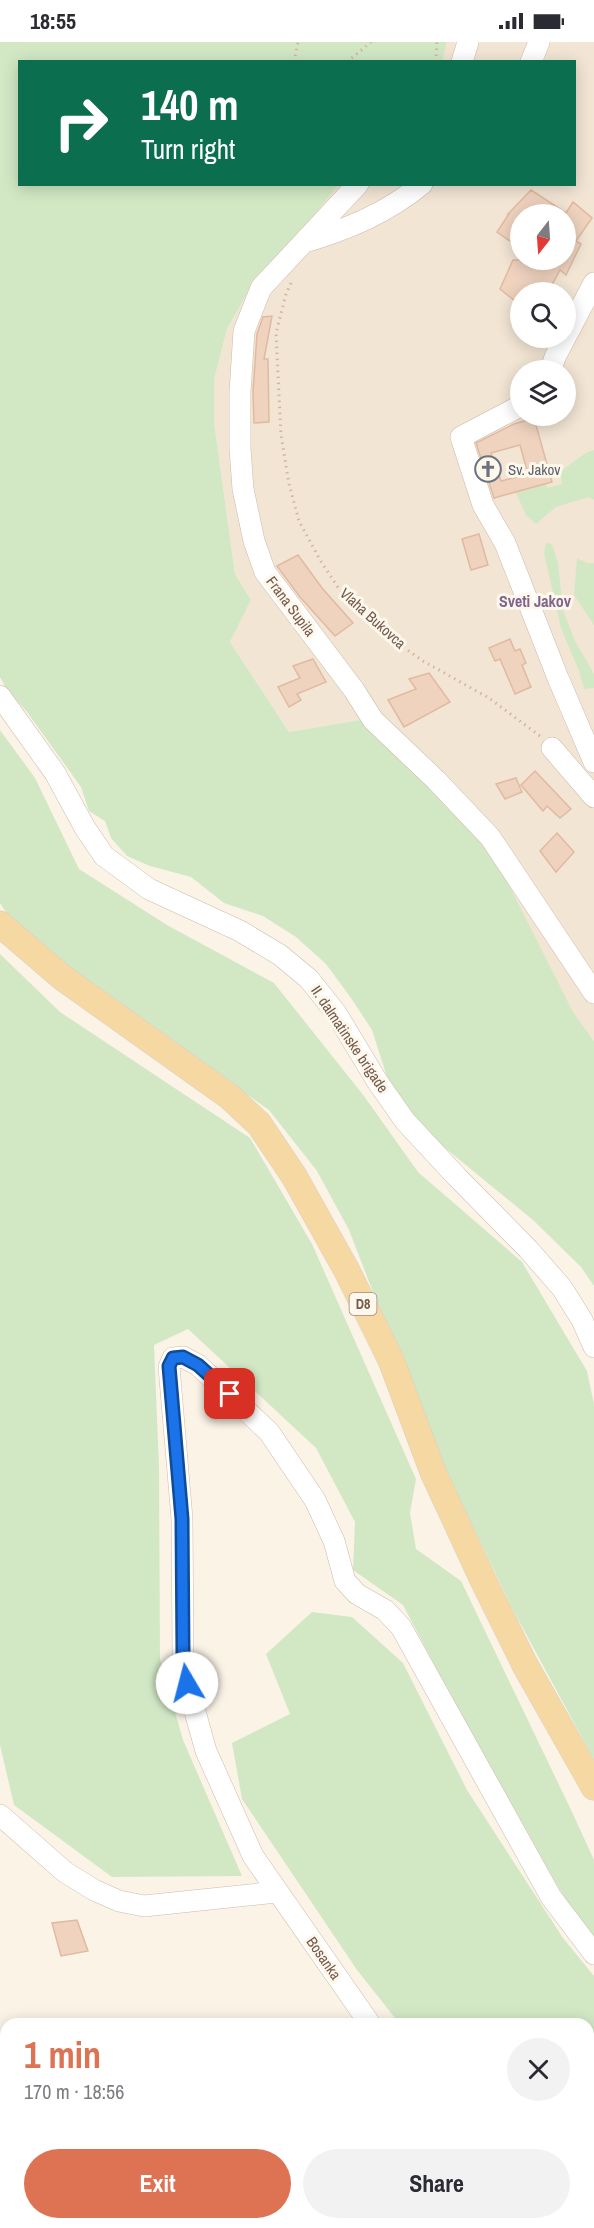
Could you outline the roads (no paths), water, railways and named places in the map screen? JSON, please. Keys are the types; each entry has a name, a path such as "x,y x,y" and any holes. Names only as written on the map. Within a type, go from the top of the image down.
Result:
{"main road":[{"name":"D8","path":"0,924 63,978 230,1097 259,1124 294,1176 346,1269 391,1360 434,1472 483,1580 525,1665 594,1787"}],"street":[{"path":"463,60 468,42"},
{"path":"532,60 539,42"},
{"path":"298,248 356,186"},
{"name":"Frana Supila","path":"419,186 367,220 298,248 261,288 244,331 240,392 243,489 254,541 265,572 327,653 374,720 490,837 594,993"},
{"path":"554,360 594,283"},
{"path":"510,411 461,438 483,505 505,543 594,762"},
{"name":"II. dalmatinske brigade","path":"0,696 55,773 104,856 149,889 240,931 280,955 309,979 336,1013 377,1081 405,1121 528,1249 562,1288 582,1320 594,1347"},
{"path":"552,748 594,797"},
{"name":"Bosanka","path":"366,2018 253,1856 206,1751 187,1683 183,1653 182,1519 169,1366 173,1358 183,1357 198,1365 269,1432 315,1500 334,1541 345,1581 357,1594 386,1610 401,1627 551,1897 594,1954"},
{"path":"0,1815 65,1872 94,1890 119,1901 144,1906 277,1892"}],"place":[{"name":"Sv. Jakov","path":"488,469"}],"district":[{"name":"Sveti Jakov","path":"535,601"}]}
